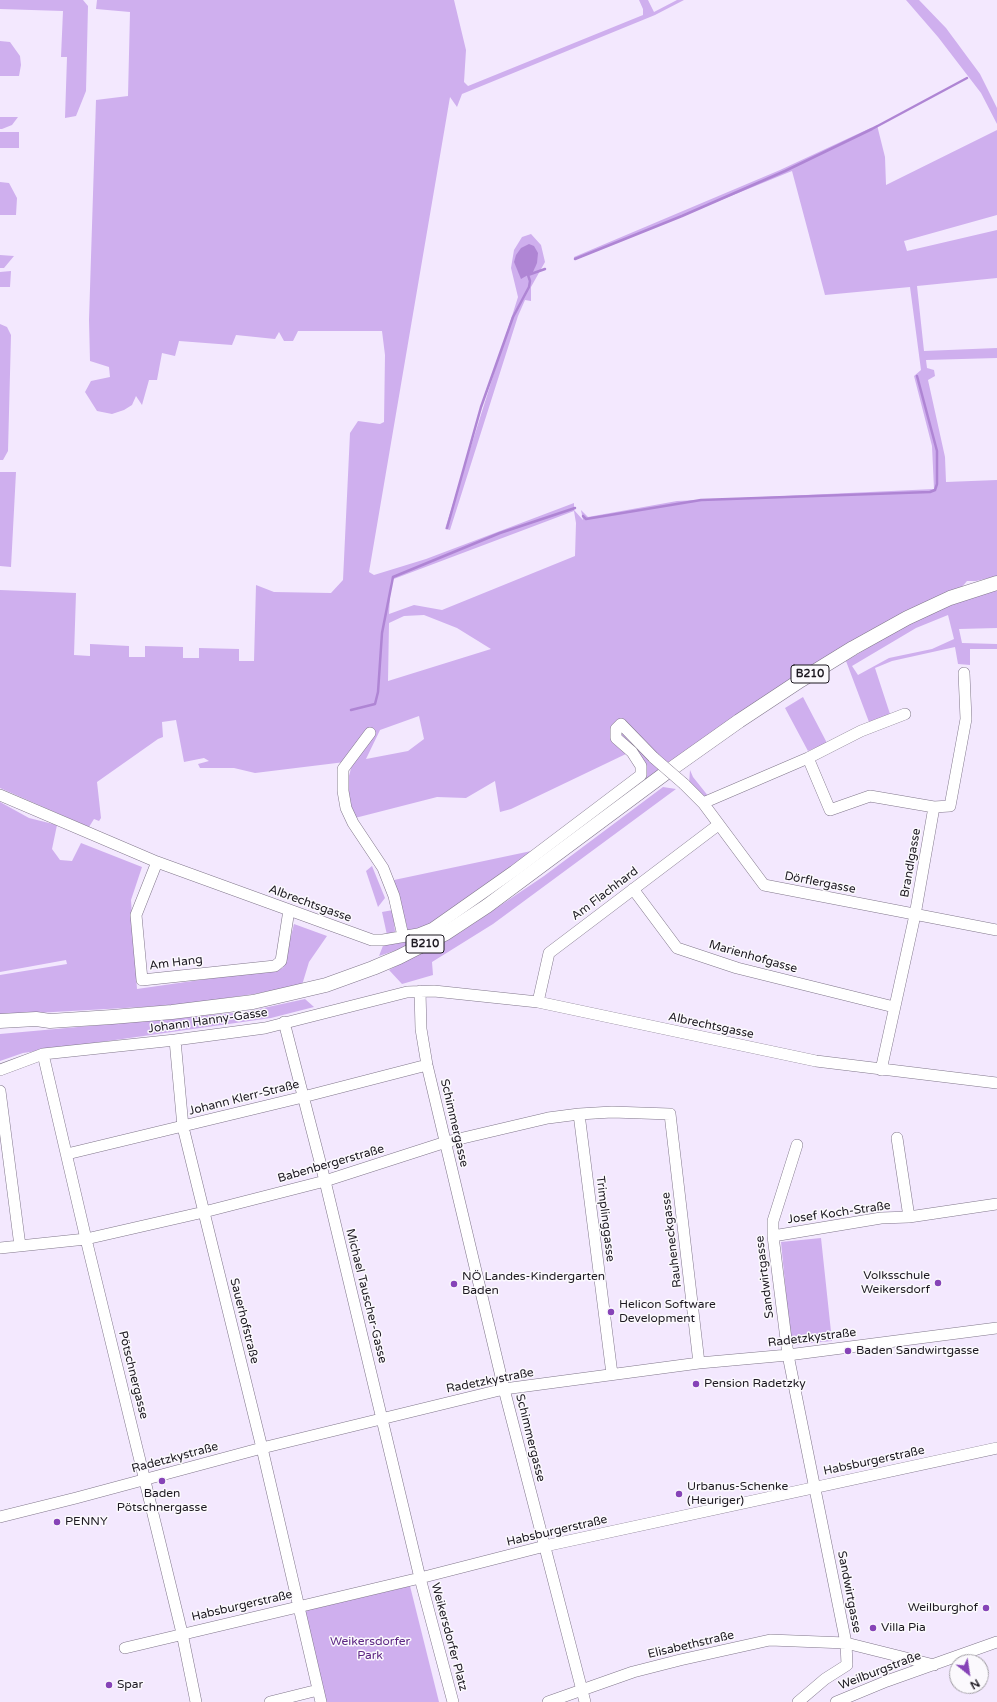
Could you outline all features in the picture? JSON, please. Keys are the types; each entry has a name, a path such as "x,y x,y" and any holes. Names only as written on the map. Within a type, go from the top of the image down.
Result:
{"main road":[{"name":"B210","path":"0,1028 35,1025 50,1021 172,1012 253,1002 326,985 399,957 446,932 487,906 666,772 801,680 853,648 907,618 950,598 997,583"},
{"name":"B210","path":"0,1022 36,1019 50,1021"}],"street":[{"path":"808,758 830,810 870,796 934,807 950,806 966,719 964,673"},
{"path":"703,803 808,758 861,730 905,714"},
{"name":"Albrechtsgasse","path":"0,795 157,862 372,940 418,934 433,928 641,775 641,766 632,752 616,738 616,729 621,724 654,758"},
{"path":"370,734 343,769 343,791 346,808 353,823 383,868 394,896 403,936"},
{"name":"Dörflergasse","path":"654,758 703,803 764,885 997,930"},
{"name":"Brandlgasse","path":"880,1070 915,915 934,807"},
{"name":"Am Flachhard","path":"538,1002 548,953 718,825"},
{"name":"Am Hang","path":"157,862 136,915 142,980 275,966 281,961 289,910"},
{"name":"Marienhofgasse","path":"633,889 677,948 737,968 894,1007"},
{"name":"Albrechtsgasse","path":"420,991 466,993 538,1002 816,1061 880,1070 997,1083"},
{"name":"Johann Hanny-Gasse","path":"0,1070 43,1054 175,1040 265,1028 407,992 420,991"},
{"name":"Schimmergasse","path":"420,991 421,1029 427,1065 504,1389 585,1702"},
{"name":"Michael Tauscher-Gasse","path":"284,1022 325,1181 420,1578"},
{"name":"Sauerhofstraße","path":"175,1040 183,1127 300,1606"},
{"name":"Pötschnergasse","path":"43,1054 86,1240 182,1633 196,1702"},
{"name":"Johann Klerr-Straße","path":"67,1154 183,1127 427,1065"},
{"path":"0,1091 20,1246"},
{"name":"Babenbergerstraße","path":"0,1248 86,1240 325,1181 446,1142 548,1118 612,1112 670,1114"},
{"name":"Trimplinggasse","path":"579,1114 612,1374"},
{"name":"Rauheneckgasse","path":"670,1114 699,1363"},
{"name":"Josef Koch-Straße","path":"897,1138 910,1217"},
{"name":"Sandwirtgasse","path":"797,1145 773,1221 773,1236 788,1354 846,1643"},
{"name":"Josef Koch-Straße","path":"773,1236 881,1218 910,1217 997,1204"},
{"name":"Radetzkystraße","path":"0,1517 262,1448 504,1389 699,1363 788,1354 997,1328"},
{"name":"Habsburgerstraße","path":"125,1648 182,1633 420,1578 545,1546 758,1501 815,1486 997,1448"},
{"name":"Weikersdorfer Platz","path":"420,1578 453,1702"},
{"path":"300,1606 321,1702"},
{"name":"Elisabethstraße","path":"548,1702 633,1672 770,1640 846,1643"},
{"name":"Weilburgstraße","path":"836,1702 887,1681 997,1642"},
{"name":"Weilburgstraße","path":"798,1702 825,1679 846,1665 846,1643 934,1665"},
{"path":"270,1702 318,1690"}],"green space":[{"path":"0,0 83,0 88,6 86,91 76,116 65,118 67,57 61,57 63,11 0,9"},
{"path":"97,0 454,0 466,50 464,82 468,86 643,15 643,9 639,0 648,0 654,12 677,0 684,0 655,15 462,94 457,107 450,97 369,572 374,575 426,559 574,503 574,510 583,520 581,510 588,517 677,501 934,489 932,446 914,376 921,370 910,287 825,295 792,171 574,260 574,257 780,170 877,125 885,157 886,185 997,130 997,215 904,241 907,251 997,230 997,278 917,286 924,351 997,348 997,358 926,360 927,368 934,370 935,376 928,380 945,457 946,482 997,480 997,576 976,581 967,581 961,588 897,618 473,910 412,945 379,956 384,943 410,938 394,880 536,850 638,770 628,753 511,809 500,812 495,781 466,798 437,797 355,818 349,810 346,787 353,761 255,773 234,768 200,768 198,764 209,761 204,758 184,762 176,720 162,722 163,737 97,782 101,818 99,821 94,819 89,827 0,788 0,590 76,593 74,655 90,656 90,644 129,646 129,657 145,657 145,646 183,647 183,658 199,658 199,648 239,649 239,661 254,661 256,585 274,592 331,593 343,580 350,433 358,421 380,424 384,422 385,355 382,331 298,331 293,341 284,341 279,332 275,339 236,335 232,345 179,341 175,356 162,353 157,380 149,380 142,405 136,396 132,405 124,410 112,414 97,411 85,392 91,381 110,377 109,367 90,361 89,320 96,100 128,96 130,12 96,9","holes":["574,511 576,523 575,556 442,610 414,605 389,614 391,580","424,615 457,628 491,649 388,681 389,623 404,616","419,716 424,739 408,751 366,759 380,730"]},
{"path":"906,0 919,0 946,28 980,74 997,108 997,124 981,93 938,37"},
{"path":"0,41 10,42 20,56 21,65 19,76 0,76"},
{"path":"0,117 18,117 12,125 0,129"},
{"path":"0,132 19,132 19,148 0,148"},
{"path":"0,182 9,183 17,198 16,215 0,215"},
{"path":"531,234 541,245 545,262 531,287 531,301 525,300 518,316 450,530 445,529 518,297 511,268 514,250 522,237"},
{"path":"0,255 14,256 4,268 0,268"},
{"path":"11,271 10,287 0,287 0,272"},
{"path":"0,324 7,327 11,335 8,451 3,460 0,460"},
{"path":"0,472 16,472 11,567 0,566"},
{"path":"997,589 997,628 959,629 962,643 997,644 997,649 970,649 970,665 958,664 955,647 892,661 875,668 890,714 869,722 846,661 908,624 932,612","holes":["948,615 954,639 932,649 889,658 858,675 852,666 916,628"]},
{"path":"803,697 827,743 808,751 785,708"},
{"path":"690,770 693,777 709,797 704,799 689,784"},
{"path":"663,787 676,789 493,924 432,962 433,975 402,984 389,970 461,932 544,876"},
{"path":"0,802 29,818 57,825 52,849 60,860 72,861 81,843 142,867 131,900 137,989 283,968 294,924 327,936 309,962 302,985 254,994 178,1005 0,1015 0,975 67,964 66,960 0,972"},
{"path":"372,866 385,898 378,907 366,871"},
{"path":"393,910 395,932 387,935 382,912"},
{"path":"305,999 314,1007 271,1018 23,1053 0,1061 0,1034 245,1012"},
{"path":"821,1238 832,1341 791,1345 781,1242"},
{"name":"Weikersdorfer Park","path":"410,1586 439,1702 325,1702 304,1611"}],"shaded area":[{"path":"529,244 534,246 538,253 537,263 533,272 521,279 514,262 516,255 521,248"}],"waterway":[{"path":"575,259 682,216 785,171 872,129 967,78"},
{"path":"447,528 481,407 513,317 529,287 530,281 528,275 545,269"},
{"path":"583,516 586,519 701,500 930,492 935,490 937,484 937,451 917,376"},
{"path":"351,710 375,704 378,692 382,633 393,577 500,533 575,508"}],"place":[{"name":"Volksschule Weikersdorf","path":"938,1283"},
{"name":"NÖ Landes-Kindergarten Baden","path":"454,1284"},
{"name":"Helicon Software Development","path":"611,1312"},
{"name":"Baden Sandwirtgasse","path":"848,1351"},
{"name":"Pension Radetzky","path":"696,1384"},
{"name":"Baden Pötschnergasse","path":"162,1481"},
{"name":"Urbanus-Schenke (Heuriger)","path":"679,1494"},
{"name":"PENNY","path":"57,1522"},
{"name":"Weilburghof","path":"986,1608"},
{"name":"Villa Pia","path":"873,1628"},
{"name":"Spar","path":"109,1685"}]}
